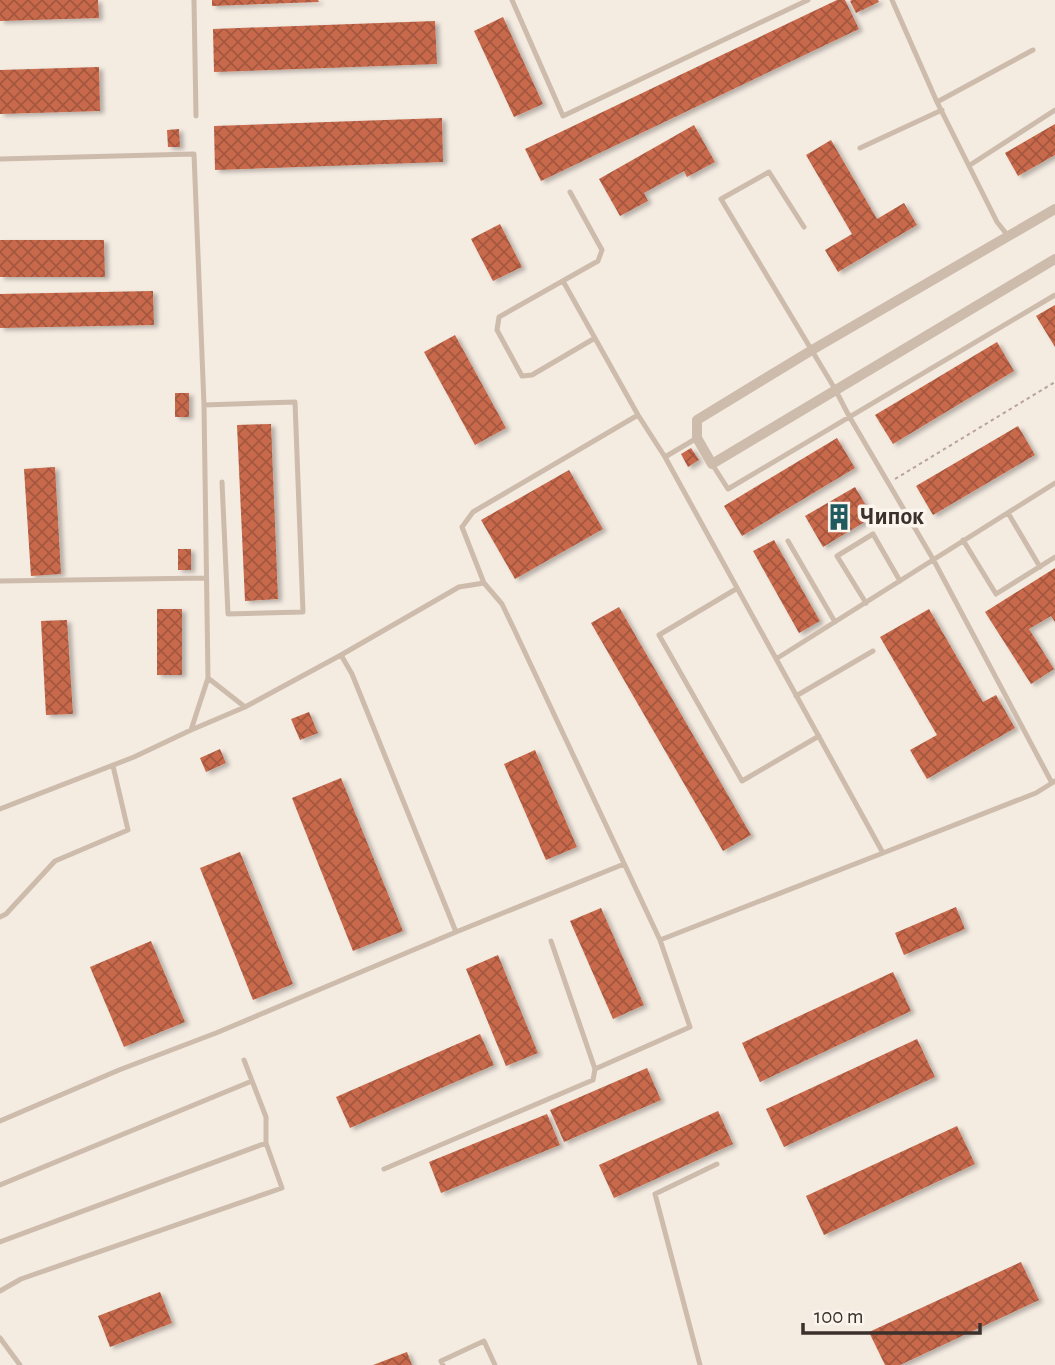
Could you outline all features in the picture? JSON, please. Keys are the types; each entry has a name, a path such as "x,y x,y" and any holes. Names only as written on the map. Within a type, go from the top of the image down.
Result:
{"street":[{"path":"1055,209 697,419 697,438 712,464 1055,259"}],"lane":[{"path":"194,0 196,116"},
{"path":"512,0 563,116 808,0"},
{"path":"892,0 937,102 997,222 1009,237"},
{"path":"937,102 1033,50"},
{"path":"860,148 942,110"},
{"path":"970,165 1055,110"},
{"path":"0,159 194,154 204,405 208,678 191,730"},
{"path":"660,940 1036,793 1054,782 933,559 721,199 769,172 804,227"},
{"path":"570,192 602,250 598,261 499,317 497,330 522,376 532,375 595,338"},
{"path":"563,281 638,415 665,457 883,853"},
{"path":"712,464 729,489 1055,295"},
{"path":"204,405 295,402 303,612 228,614 222,482"},
{"path":"595,1069 690,1027 660,940 502,604 484,583 462,527 473,512 638,415"},
{"path":"665,457 697,438"},
{"path":"776,659 1055,484"},
{"path":"1008,513 1040,567"},
{"path":"866,603 837,556 846,550 873,534 900,581"},
{"path":"963,540 996,594 1055,557"},
{"path":"788,541 835,622"},
{"path":"0,581 206,578"},
{"path":"0,809 113,766 246,707 459,587 484,583"},
{"path":"736,589 659,635 741,781 819,736"},
{"path":"796,696 873,651"},
{"path":"341,655 352,674 456,932"},
{"path":"208,678 246,707"},
{"path":"0,917 6,914 55,861 128,830 113,766"},
{"path":"0,1121 624,864"},
{"path":"384,1169 593,1080 595,1069 551,941"},
{"path":"0,1291 21,1279 282,1188 266,1143 266,1117 244,1060"},
{"path":"0,1185 252,1081"},
{"path":"0,1242 266,1143"},
{"path":"700,1365 655,1194 717,1164"},
{"path":"0,1338 20,1365"},
{"path":"443,1365 441,1361 484,1340 495,1365"}],"path":[{"path":"888,483 1055,382"}],"building":[{"path":"0,0 98,0 99,18 0,21"},
{"path":"212,0 318,0 319,2 212,6"},
{"path":"837,0 845,0 859,29 541,181 525,149"},
{"path":"850,1 879,2 856,13"},
{"path":"503,17 543,104 514,117 474,31"},
{"path":"435,21 437,64 214,72 213,29"},
{"path":"99,67 100,111 0,114 0,70"},
{"path":"442,118 443,162 215,170 214,126"},
{"path":"1055,124 1055,155 1018,176 1005,153"},
{"path":"694,125 715,162 687,177 684,171 644,193 648,201 620,216 599,179"},
{"path":"179,129 180,147 168,147 167,130"},
{"path":"831,140 877,219 904,203 917,225 838,272 825,250 852,234 806,155"},
{"path":"500,224 522,267 493,281 471,239"},
{"path":"0,240 104,240 105,277 0,277"},
{"path":"153,291 154,325 0,328 0,294"},
{"path":"1055,305 1055,347 1036,316"},
{"path":"455,335 506,428 475,445 424,352"},
{"path":"997,342 1014,371 893,444 875,415"},
{"path":"175,393 189,393 189,417 175,417"},
{"path":"271,424 278,599 245,601 237,425"},
{"path":"1018,426 1035,455 933,515 916,486"},
{"path":"837,438 855,468 742,536 724,506"},
{"path":"691,448 699,460 688,467 681,454"},
{"path":"55,467 61,574 31,576 24,469"},
{"path":"569,470 603,529 515,579 481,520"},
{"name":"Чипок","path":"855,487 873,517 823,547 805,516"},
{"path":"774,540 820,621 799,633 753,551"},
{"path":"178,549 191,549 191,570 178,570"},
{"path":"1055,568 1055,622 1051,616 1029,629 1054,669 1031,684 985,612"},
{"path":"619,607 751,835 723,851 591,623"},
{"path":"157,609 182,609 182,675 157,675"},
{"path":"929,609 983,702 996,695 1015,728 927,779 910,750 937,735 880,637"},
{"path":"67,620 73,714 46,715 41,621"},
{"path":"309,712 318,733 300,740 291,719"},
{"path":"220,749 226,763 206,772 200,758"},
{"path":"535,750 577,847 546,860 504,764"},
{"path":"341,778 403,931 353,951 292,798"},
{"path":"240,852 293,984 253,1000 200,868"},
{"path":"956,907 965,929 904,955 895,933"},
{"path":"601,908 644,1005 613,1019 570,921"},
{"path":"151,941 185,1022 124,1047 90,967"},
{"path":"498,955 538,1053 506,1066 466,969"},
{"path":"893,972 911,1011 760,1082 742,1043"},
{"path":"480,1034 494,1065 350,1128 336,1097"},
{"path":"917,1039 935,1077 784,1147 766,1109"},
{"path":"647,1068 661,1100 564,1142 550,1110"},
{"path":"718,1111 733,1144 614,1198 599,1165"},
{"path":"547,1114 560,1145 441,1193 429,1162"},
{"path":"957,1126 975,1164 824,1235 806,1196"},
{"path":"1021,1262 1039,1300 900,1365 885,1365 869,1332"},
{"path":"160,1292 172,1323 110,1347 98,1316"},
{"path":"407,1352 412,1365 373,1365"}],"place":[{"name":"Чипок","path":"839,517"}]}
